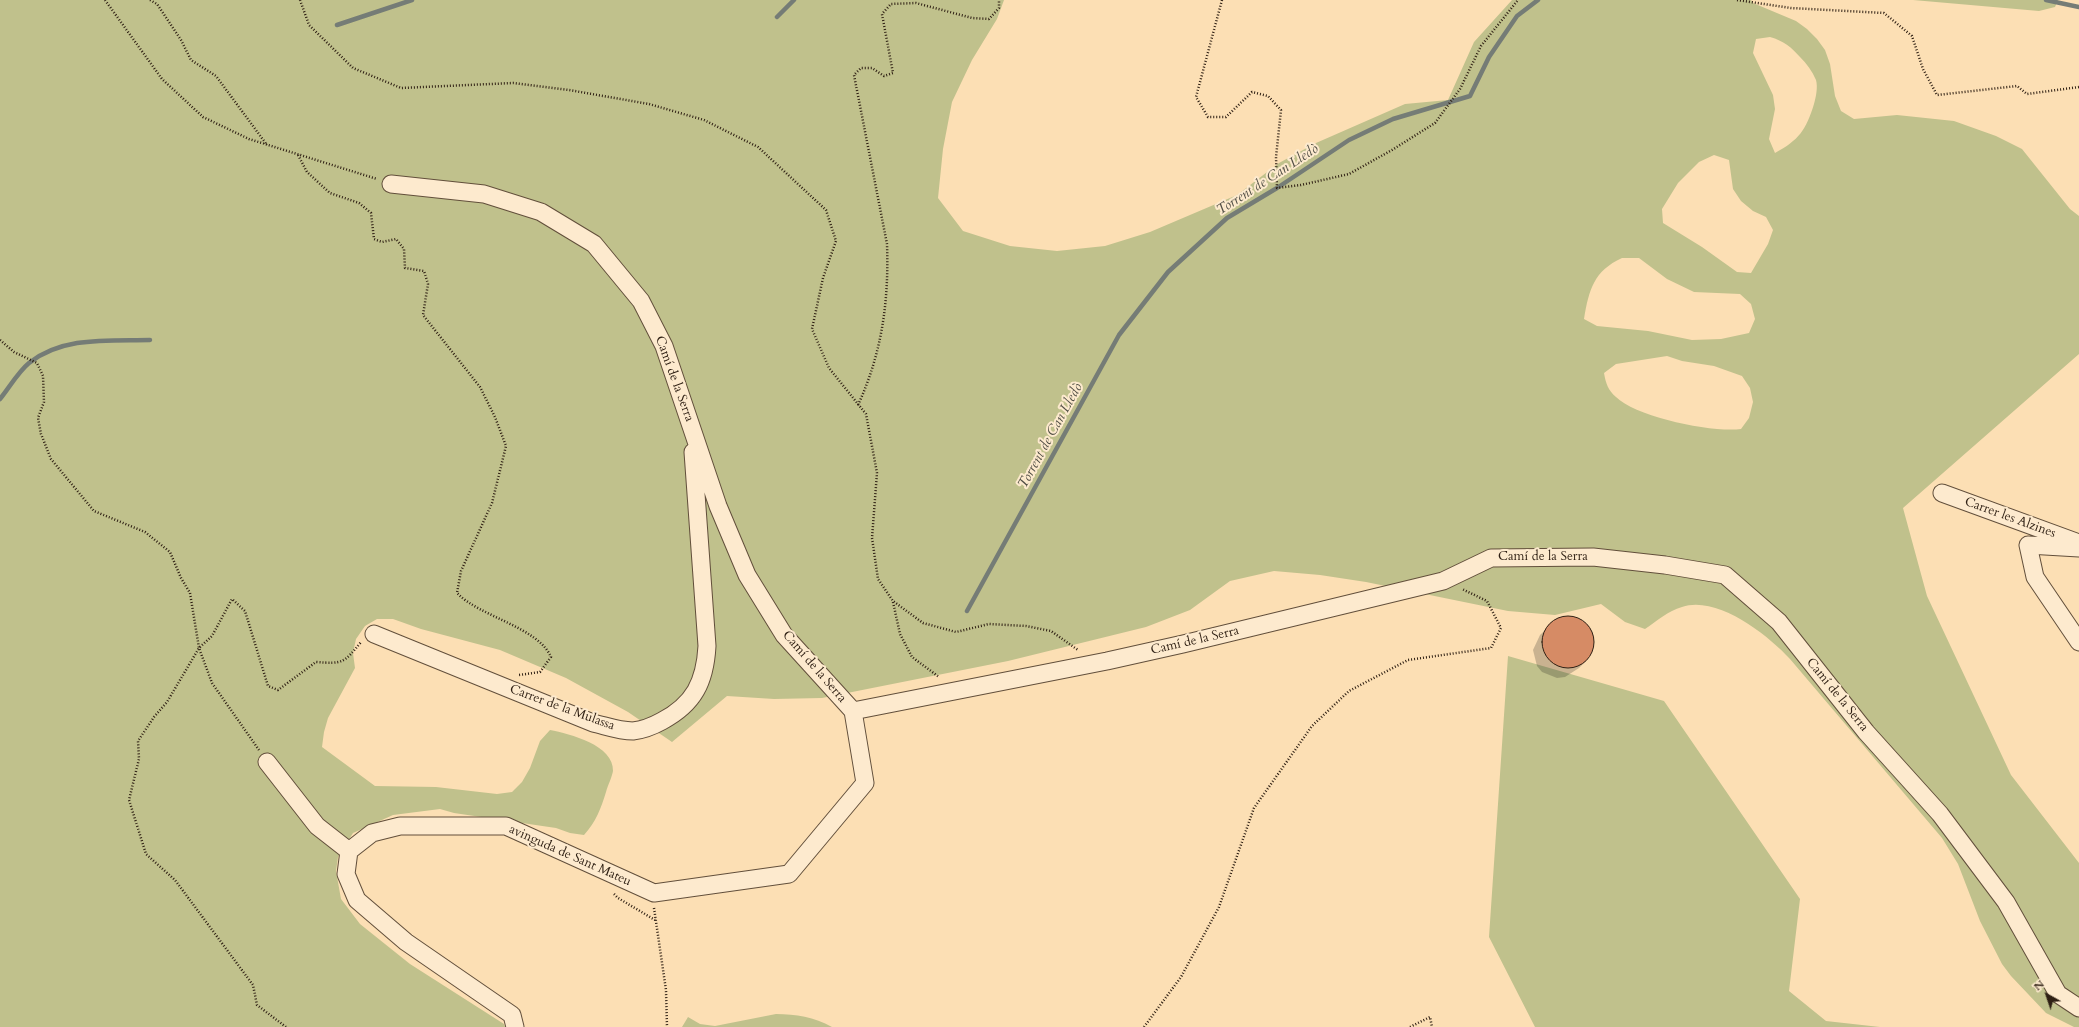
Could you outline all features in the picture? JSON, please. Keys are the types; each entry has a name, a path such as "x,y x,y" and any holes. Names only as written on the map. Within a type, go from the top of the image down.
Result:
{"street":[{"name":"Camí de la Serra","path":"391,184 484,194 541,212 594,244 642,301 664,346 718,506 747,575 784,635 853,711 1107,661 1443,581 1491,558 1593,557 1665,565 1725,575 1779,622 1866,732 1940,814 2006,902 2058,994 2079,1008"},
{"name":"Carrer de la Mulassa","path":"374,634 593,723 618,730 633,731 643,729 676,713 691,699 704,673 707,646 691,427"},
{"name":"Carrer les Alzines","path":"1942,493 2079,543"},
{"path":"2079,548 2028,545 2035,577 2079,642"},
{"name":"avinguda de Sant Mateu","path":"349,851 372,833 400,826 506,826 654,893 789,874 865,783 853,711"},
{"path":"267,762 317,826 349,851 346,874 357,900 406,942 512,1015 515,1027"}],"path":[{"path":"105,0 162,79 203,117 249,139 391,184"},
{"path":"150,0 157,4 181,40 191,60 216,76 267,145"},
{"path":"300,0 309,25 353,68 401,88 513,83 569,90 649,104 704,120 758,147 826,210 836,241 823,278 812,328 829,368 866,414 877,473 872,538 878,579 893,601 922,623 956,632 990,624 1026,626 1051,631 1079,650"},
{"path":"858,405 867,385 884,328 888,270 887,244 854,75 861,68 872,68 884,76 893,73 882,14 891,4 916,3 972,18 989,20 999,8 999,0"},
{"path":"1222,0 1196,97 1208,117 1226,117 1252,92 1268,96 1281,110 1276,157 1277,188 1301,185 1349,174 1436,123 1460,88 1481,46 1518,0"},
{"path":"1737,0 1791,8 1884,13 1912,36 1923,68 1937,95 2017,86 2027,94 2079,87"},
{"path":"298,155 307,172 330,193 359,203 371,213 374,239 382,242 396,240 404,249 405,268 424,270 428,284 423,315 480,387 495,417 506,446 492,503 461,571 457,593 466,602 506,622 547,647 551,656 540,672 512,676"},
{"path":"0,340 14,352 37,363 43,376 44,402 38,418 41,434 50,459 94,511 144,532 170,552 181,578 190,593 200,648 212,682 238,722 267,762"},
{"path":"1144,1027 1181,977 1219,907 1254,808 1312,726 1349,691 1408,660 1491,648 1501,628 1487,600 1443,581"},
{"path":"286,1027 257,1005 253,985 175,880 146,854 129,800 139,759 138,741 154,717 167,702 200,648 212,636 232,599 245,611 268,686 278,690 316,662 338,664 348,657 364,639 374,634"},
{"path":"893,601 900,634 912,657 957,690"},
{"path":"656,920 666,990 667,1027"},
{"path":"1410,1027 1430,1017 1432,1027"}],"green space":[{"path":"0,0 1004,0 997,19 972,60 952,102 943,149 938,198 963,231 1010,246 1057,251 1105,246 1150,232 1237,195 1279,163 1316,143 1405,104 1448,100 1474,42 1512,0 1751,0 1753,3 1796,21 1817,39 1825,50 1830,64 1835,96 1841,111 1854,119 1897,115 1954,121 1996,136 2022,149 2070,209 2079,216 2079,354 1903,508 1927,596 2011,775 2079,863 2079,1027 2074,1027 2046,1013 2011,976 2002,964 1980,921 1958,864 1942,838 1790,659 1769,639 1741,620 1726,612 1711,607 1696,605 1682,607 1672,611 1645,629 1625,622 1601,604 1555,615 1508,611 1366,582 1320,575 1274,571 1230,581 1190,610 1146,627 1008,661 822,698 774,699 727,696 672,742 628,712 566,678 500,650 421,629 393,619 377,619 365,626 356,639 353,653 355,668 328,718 322,747 375,786 436,787 497,794 512,792 522,782 530,768 540,741 550,730 568,734 589,742 606,754 611,762 613,771 598,815 584,835 570,833 556,828 454,813 440,809 393,815 353,833 338,857 336,871 341,899 360,924 410,964 504,1024 505,1027 0,1027","holes":["1770,37 1787,45 1797,53 1807,65 1817,83 1814,104 1804,128 1796,139 1775,153 1769,139 1775,109 1773,95 1753,53 1756,39","1714,155 1729,160 1733,189 1741,201 1753,211 1766,217 1773,230 1768,244 1751,273 1737,272 1702,247 1663,223 1662,209 1678,183 1699,162","1622,258 1639,258 1667,279 1694,292 1740,294 1751,304 1755,319 1749,333 1721,339 1692,340 1648,331 1597,326 1584,319 1588,299 1594,282 1599,275 1613,263","1667,356 1682,361 1714,366 1742,376 1750,388 1753,402 1749,418 1741,429 1728,430 1694,426 1657,417 1640,411 1626,404 1611,392 1604,373 1616,364"]},
{"path":"1913,0 2058,0 2055,7 2039,11"},
{"path":"1508,656 1664,701 1800,899 1789,991 1826,1021 1880,1027 1535,1027 1489,937"},
{"path":"776,1014 805,1017 832,1027 682,1027 688,1017 700,1024 715,1026"}],"building":[{"path":"1563,616 1573,616 1587,623 1594,637 1594,647 1587,661 1573,668 1563,668 1553,664 1546,657 1542,647 1542,637 1546,627 1553,620"}],"waterway":[{"path":"337,25 412,0"},
{"path":"777,17 794,0"},
{"name":"Torrent de Can Lledò","path":"967,611 1119,335 1168,272 1227,218 1277,188 1349,140 1393,119 1470,96 1489,57 1517,16 1538,0"},
{"name":"Torrent de Can Lledò","path":"2046,0 2079,7"},
{"path":"0,399 17,375 29,363 42,354 56,348 87,342 150,340"}]}
